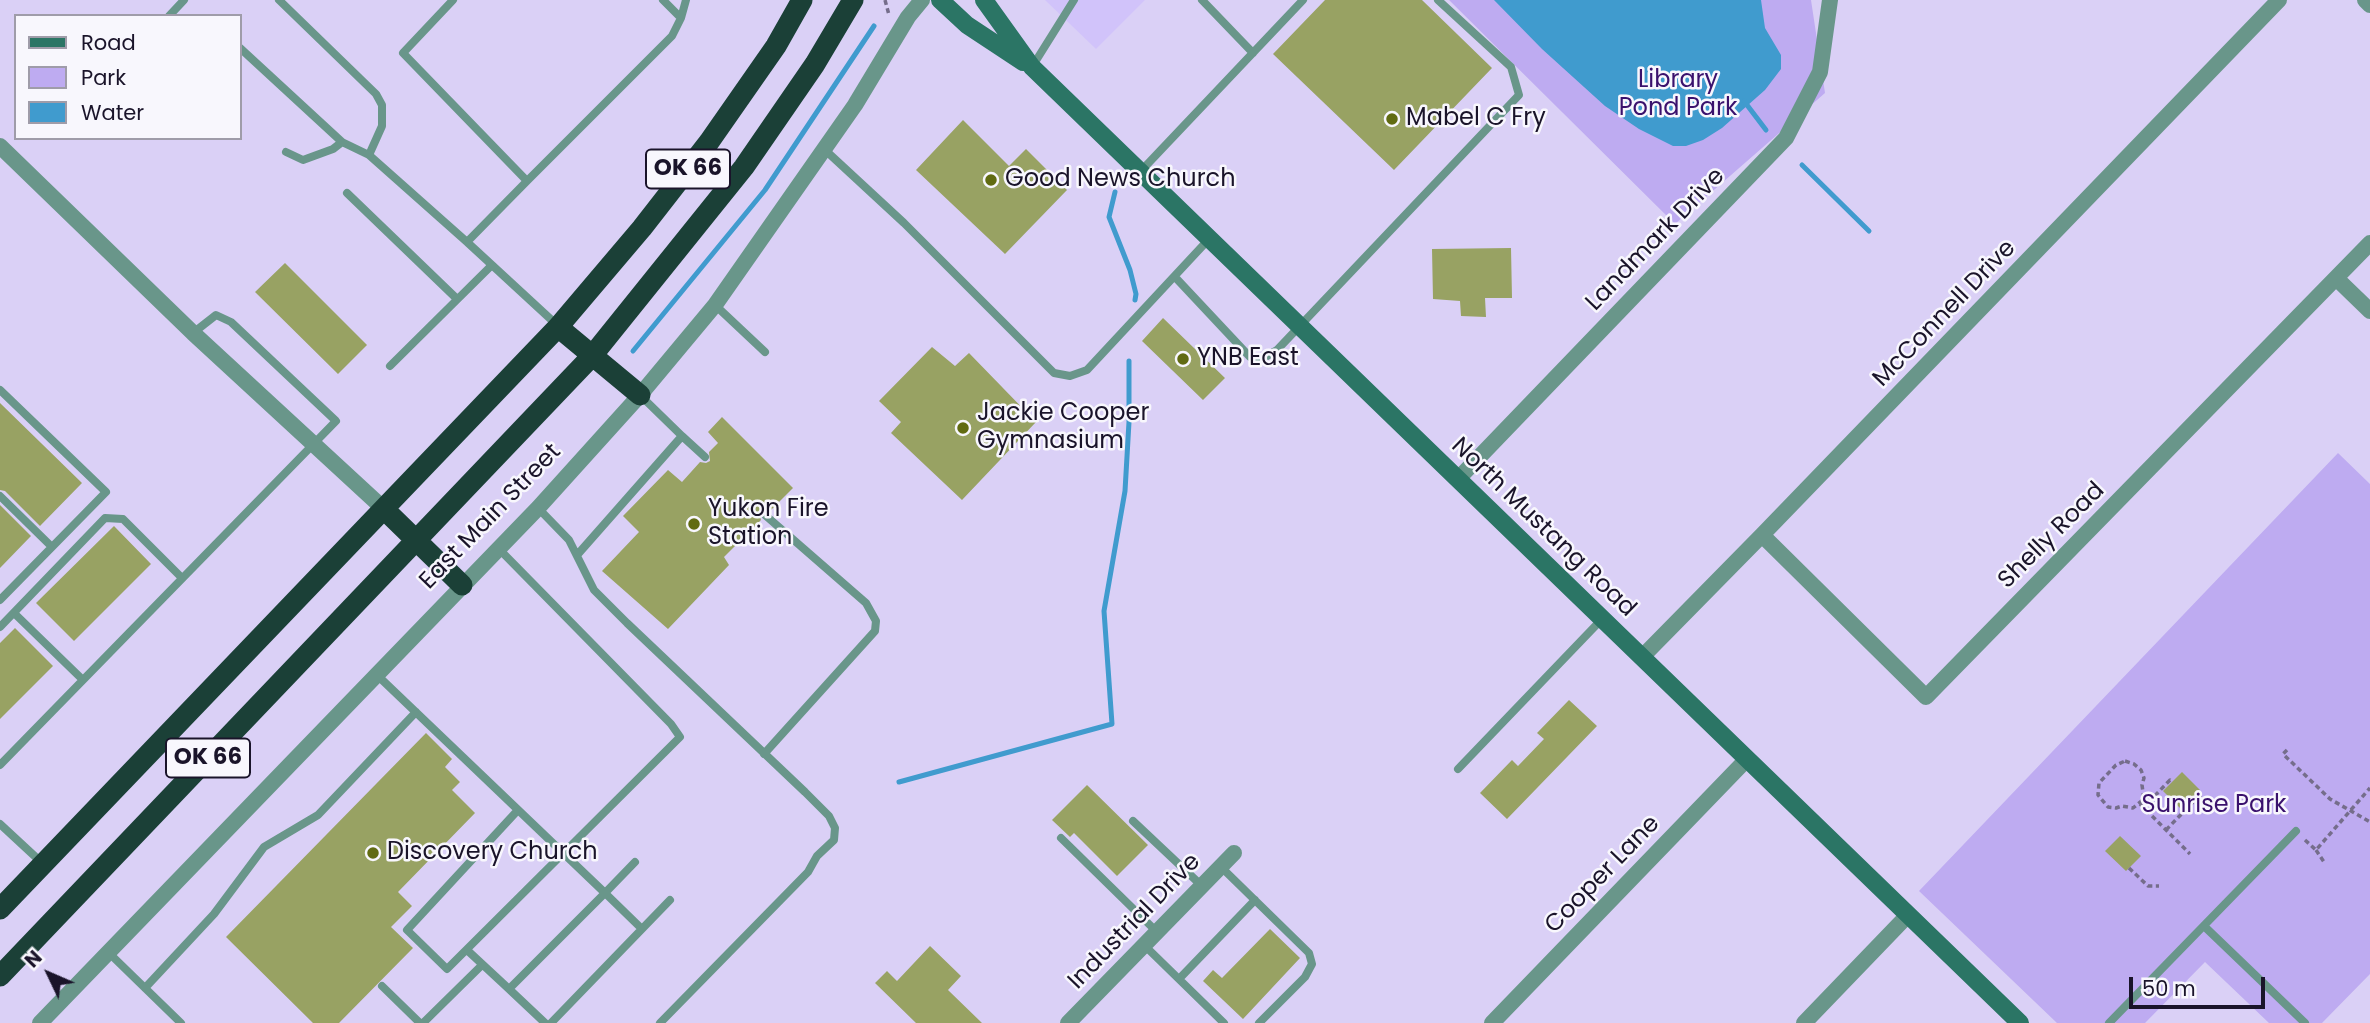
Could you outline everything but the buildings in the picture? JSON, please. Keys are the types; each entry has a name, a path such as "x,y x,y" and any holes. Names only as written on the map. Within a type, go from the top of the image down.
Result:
{"highway":[{"name":"OK 66","path":"0,909 558,327 642,228 709,142 776,46 803,0"},
{"name":"East Main Street","path":"0,976 592,356 744,167 815,64 853,0"},
{"path":"558,327 640,395"},
{"path":"384,510 462,585"}],"main road":[{"name":"North Mustang Road","path":"940,0 967,25 1032,68 2020,1023"},
{"name":"North Mustang Road","path":"984,0 1032,68"}],"street":[{"name":"East Main Street","path":"40,1023 538,508 640,395 715,305 862,94 908,17 922,0"},
{"name":"Landmark Drive","path":"1458,480 1786,138 1820,72 1830,0"},
{"name":"McConnell Drive","path":"1642,657 2279,0"},
{"path":"2365,0 2370,5"},
{"path":"0,146 193,332 384,510"},
{"name":"Shelly Road","path":"1762,536 1926,697 2370,243"},
{"path":"2337,279 2370,311"},
{"name":"Cooper Lane","path":"1492,1023 1747,760"},
{"name":"Industrial Drive","path":"1068,1023 1234,853"},
{"path":"1804,1023 1908,915"}],"lane":[{"path":"171,14 184,0"},
{"path":"279,0 376,94 382,104 382,126 369,155"},
{"path":"453,0 403,53 527,181"},
{"path":"663,0 681,18"},
{"path":"467,242 672,36 686,0"},
{"path":"1032,68 1074,0"},
{"path":"1202,0 1253,52"},
{"path":"1140,172 1303,0"},
{"path":"1175,277 1250,358 1262,359 1277,350 1519,95 1511,67 1438,0"},
{"path":"242,50 342,142 369,155 558,327"},
{"path":"286,152 303,160 333,149 342,142"},
{"path":"824,149 904,223 1054,373 1070,376 1087,370 1209,239"},
{"path":"347,193 456,298"},
{"path":"390,366 492,265"},
{"path":"715,305 765,352"},
{"path":"0,765 336,421 231,323 216,316 193,332"},
{"path":"0,390 106,492 1,596"},
{"path":"640,395 705,457"},
{"path":"578,554 682,436"},
{"path":"0,496 52,547"},
{"path":"538,508 569,540 594,590 829,816 835,828 834,840 817,856 808,872 660,1023"},
{"path":"764,754 875,631 876,621 866,603 765,516"},
{"path":"0,627 105,518 123,519 182,578"},
{"path":"498,548 671,724 680,737 447,969 408,930 518,810"},
{"path":"14,613 83,680"},
{"path":"1458,769 1602,619"},
{"path":"377,675 642,929"},
{"path":"145,988 214,914 264,847 318,815 416,712"},
{"path":"1133,821 1202,886"},
{"path":"0,824 43,864"},
{"path":"2109,1023 2296,831"},
{"path":"1061,838 1157,932"},
{"path":"509,989 635,862"},
{"path":"1220,866 1309,953 1312,964 1305,977 1259,1023"},
{"path":"551,1023 670,900"},
{"path":"1179,979 1255,900"},
{"path":"2204,926 2305,1023"},
{"path":"1144,945 1224,1023"},
{"path":"467,950 545,1023"},
{"path":"109,953 181,1023"},
{"path":"382,986 421,1023 482,965"}],"path":[{"path":"2287,750 2283,754 2330,799 2370,822"},
{"path":"2141,806 2145,795 2142,785 2144,778 2141,770 2134,764 2124,761 2120,763 2099,783 2098,795 2108,807 2133,808 2141,806 2170,780 2172,782"},
{"path":"2316,850 2370,788"},
{"path":"2166,830 2192,801 2201,795"},
{"path":"2141,806 2190,854"},
{"path":"2296,831 2316,850 2324,862"},
{"path":"2129,868 2148,886 2159,886"}],"shaded area":[{"path":"1045,0 1145,0 1096,49"}],"green space":[{"name":"Library Pond Park","path":"1449,0 1811,0 1825,93 1675,224"},
{"name":"Sunrise Park","path":"2338,453 2370,484 2370,974 2322,1023 2269,1023 2205,962 2145,1023 2057,1023 1919,891"}],"water":[{"path":"1494,0 1761,0 1765,28 1781,55 1781,69 1765,90 1722,128 1703,140 1686,146 1673,146 1639,129 1605,106 1542,49"}],"waterway":[{"path":"633,351 765,190 874,26"},
{"path":"1744,101 1766,130"},
{"path":"1802,165 1869,231"},
{"path":"1115,192 1109,217 1130,270 1135,300"},
{"path":"899,782 1112,724 1104,611 1125,491 1129,361"}],"place":[{"name":"Mabel C Fry","path":"1392,119"},
{"name":"Good News Church","path":"991,180"},
{"name":"YNB East","path":"1183,359"},
{"name":"Jackie Cooper Gymnasium","path":"963,428"},
{"name":"Yukon Fire Station","path":"694,524"},
{"name":"Discovery Church","path":"373,853"}]}
